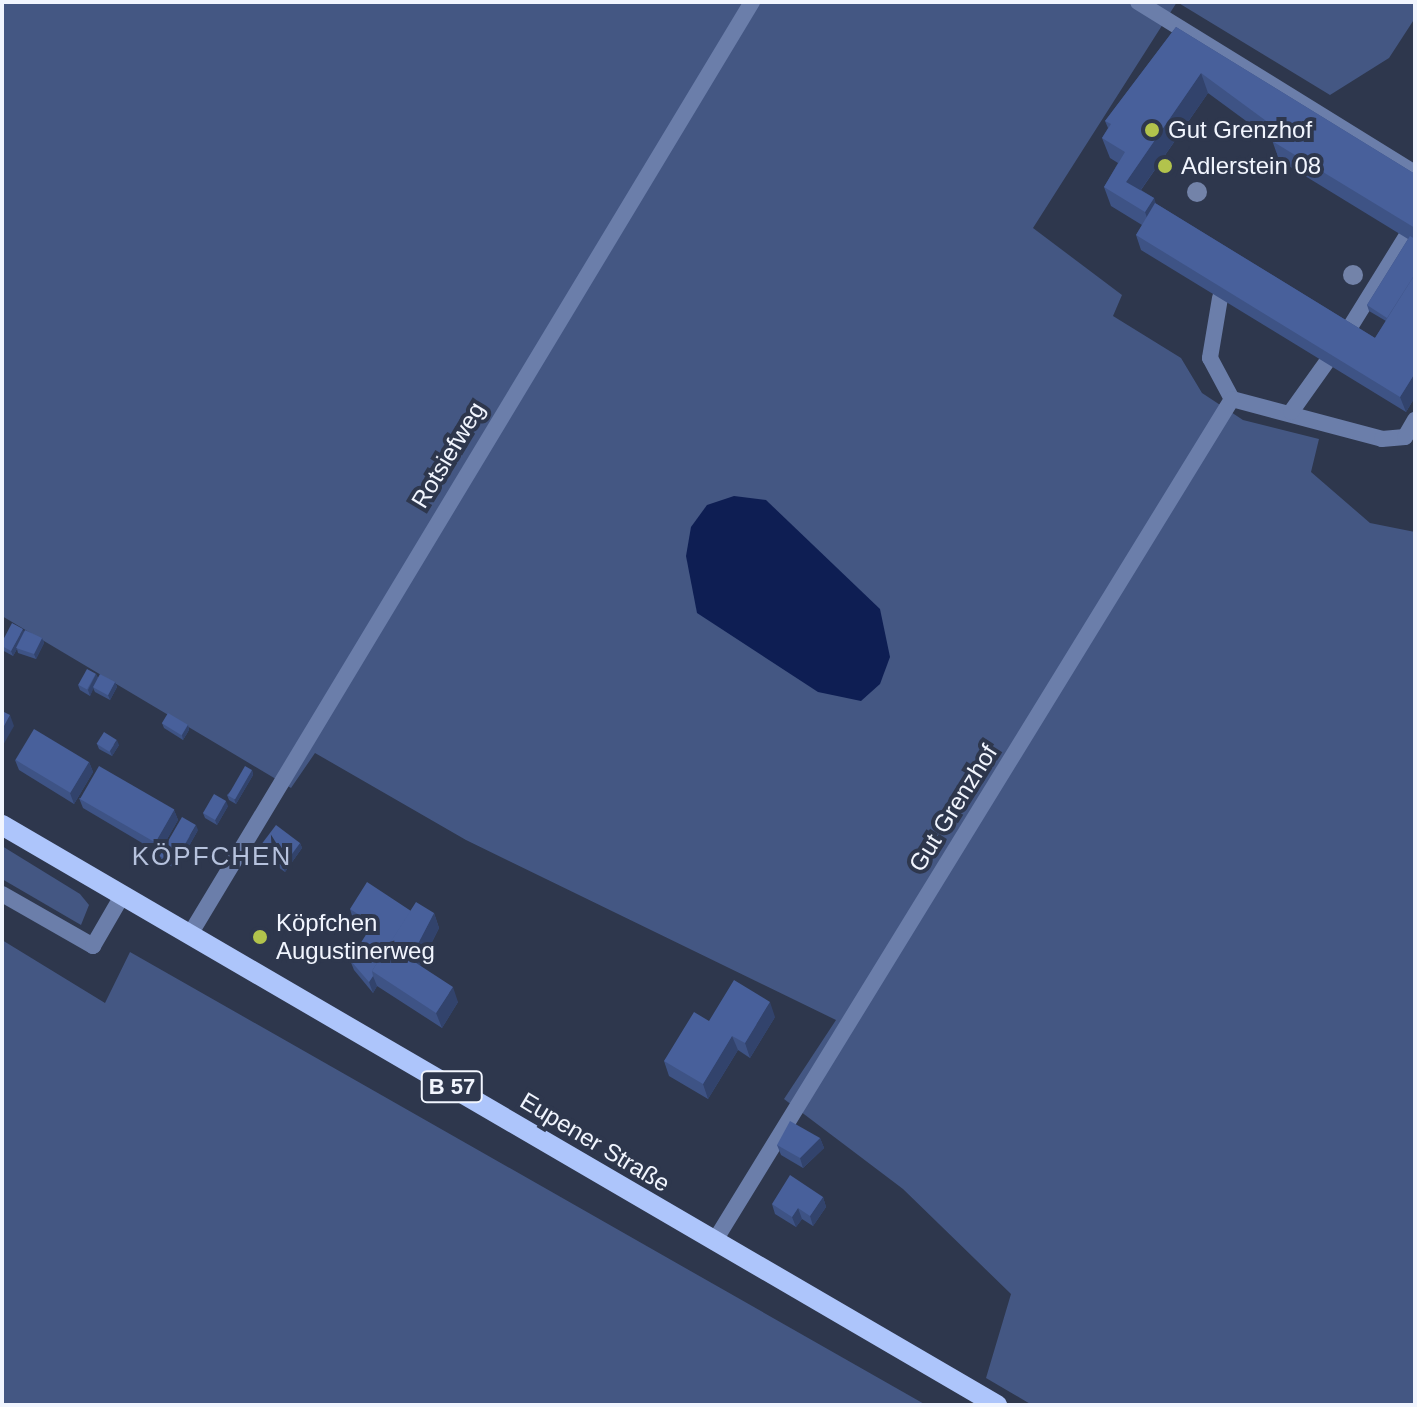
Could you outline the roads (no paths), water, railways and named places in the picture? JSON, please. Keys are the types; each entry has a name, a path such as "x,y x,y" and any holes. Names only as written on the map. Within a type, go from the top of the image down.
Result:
{"main road":[{"name":"Eupener Straße","path":"2,825 997,1405"}],"lane":[{"name":"Rotsiefweg","path":"189,936 752,2"},
{"path":"1138,2 1415,173"},
{"path":"1347,332 1406,237"},
{"path":"1220,298 1210,358 1232,399 1291,412 1382,439 1405,437 1415,420"},
{"path":"1291,412 1326,363"},
{"name":"Gut Grenzhof","path":"714,1242 1232,399"},
{"path":"2,894 93,946 122,896"}],"place":[{"name":"Gut Grenzhof","path":"1152,130"},
{"name":"Adlerstein 08","path":"1165,166"},
{"name":"Köpfchen Augustinerweg","path":"260,937"}],"district":[{"name":"KÖPFCHEN","path":"212,857"}]}
